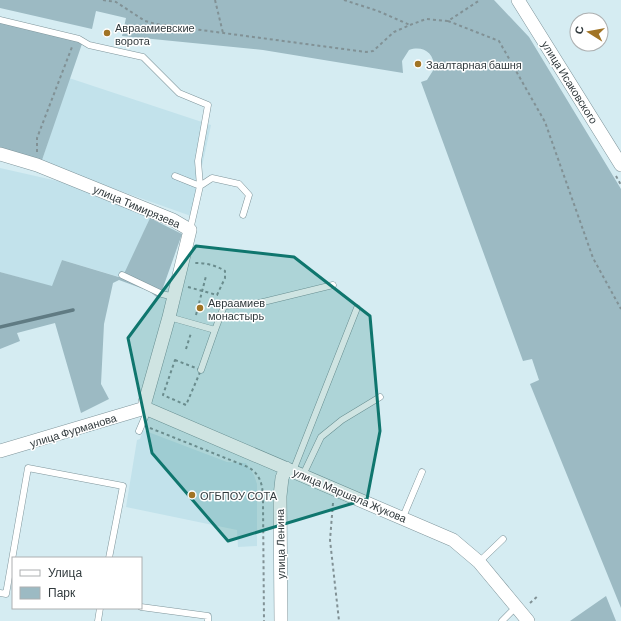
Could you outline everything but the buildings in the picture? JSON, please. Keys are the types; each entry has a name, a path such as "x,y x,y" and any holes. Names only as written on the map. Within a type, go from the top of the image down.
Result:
{"street":[{"name":"улица Исаковского","path":"518,0 621,165"},
{"name":"улица Тимирязева","path":"0,154 37,165 173,220 190,230 169,318 145,402 147,409"},
{"name":"улица Маршала Жукова","path":"147,409 453,540 467,550 479,562 528,621"},
{"name":"улица Фурманова","path":"0,451 147,409"},
{"name":"улица Ленина","path":"281,621 280,496 282,478 294,471"}],"lane":[{"path":"0,20 79,39 89,45 143,58 179,93 208,105 198,161 200,186 190,230"},
{"path":"175,176 200,186"},
{"path":"200,186 212,178 239,184 249,195 244,216"},
{"path":"122,275 162,294 175,290"},
{"path":"201,370 224,306 255,304 333,285"},
{"path":"294,471 357,308"},
{"path":"169,318 215,330"},
{"path":"294,471 320,437 342,420 380,396"},
{"path":"139,431 147,409"},
{"path":"12,557 28,468 123,486 109,557"},
{"path":"403,518 422,472"},
{"path":"479,562 503,540"},
{"path":"0,593 6,594 12,560"},
{"path":"142,607 208,616 208,621"},
{"path":"502,621 516,607"},
{"path":"98,621 100,609"}],"path":[{"path":"103,0 117,1 145,21 366,52 373,51 394,32 426,19 448,21 499,41 545,122 593,258 621,309"},
{"path":"215,0 223,33"},
{"path":"344,0 378,11 410,25"},
{"path":"448,21 480,0"},
{"path":"37,165 37,138 75,40"},
{"path":"175,290 202,291 217,295 225,278 225,271 219,267 203,263"},
{"path":"186,349 206,276"},
{"path":"175,360 201,370 186,405 163,395 175,360"},
{"path":"142,425 248,467 259,477 262,486 263,498 264,621"},
{"path":"334,497 330,540 340,621"}],"highlighted area":[{"path":"196,246 294,257 370,316 380,431 367,499 228,541 152,453 128,338"}],"shaded area":[{"path":"69,78 211,125 191,216 41,163"},
{"path":"0,168 62,182 150,218 123,278 62,260 53,287 0,272"},
{"name":"ОГБПОУ СОТА","path":"143,430 227,462 246,463 254,475 257,484 257,546 238,547 237,530 126,507 137,440 140,439"}],"green space":[{"path":"0,0 494,0 529,37 621,189 621,608 530,384 539,380 532,359 523,361 421,82 427,80 434,69 433,59 428,52 419,49 409,50 402,61 403,73 263,50 122,36 126,18 96,11 92,29 0,8"},
{"path":"0,19 84,38 41,163 0,153"},
{"path":"150,218 182,234 159,299 149,291 119,280 113,283 104,324 101,384 109,399 81,413 55,323 17,333 20,341 0,349 0,272 52,286 62,260 122,278"},
{"path":"606,596 616,621 570,621"}],"waterway":[{"path":"0,327 73,310"}],"place":[{"name":"Авраамиевские ворота","path":"107,33"},
{"name":"Заалтарная башня","path":"418,64"},
{"name":"Авраамиев монастырь","path":"200,308"},
{"name":"ОГБПОУ СОТА","path":"192,495"}]}
